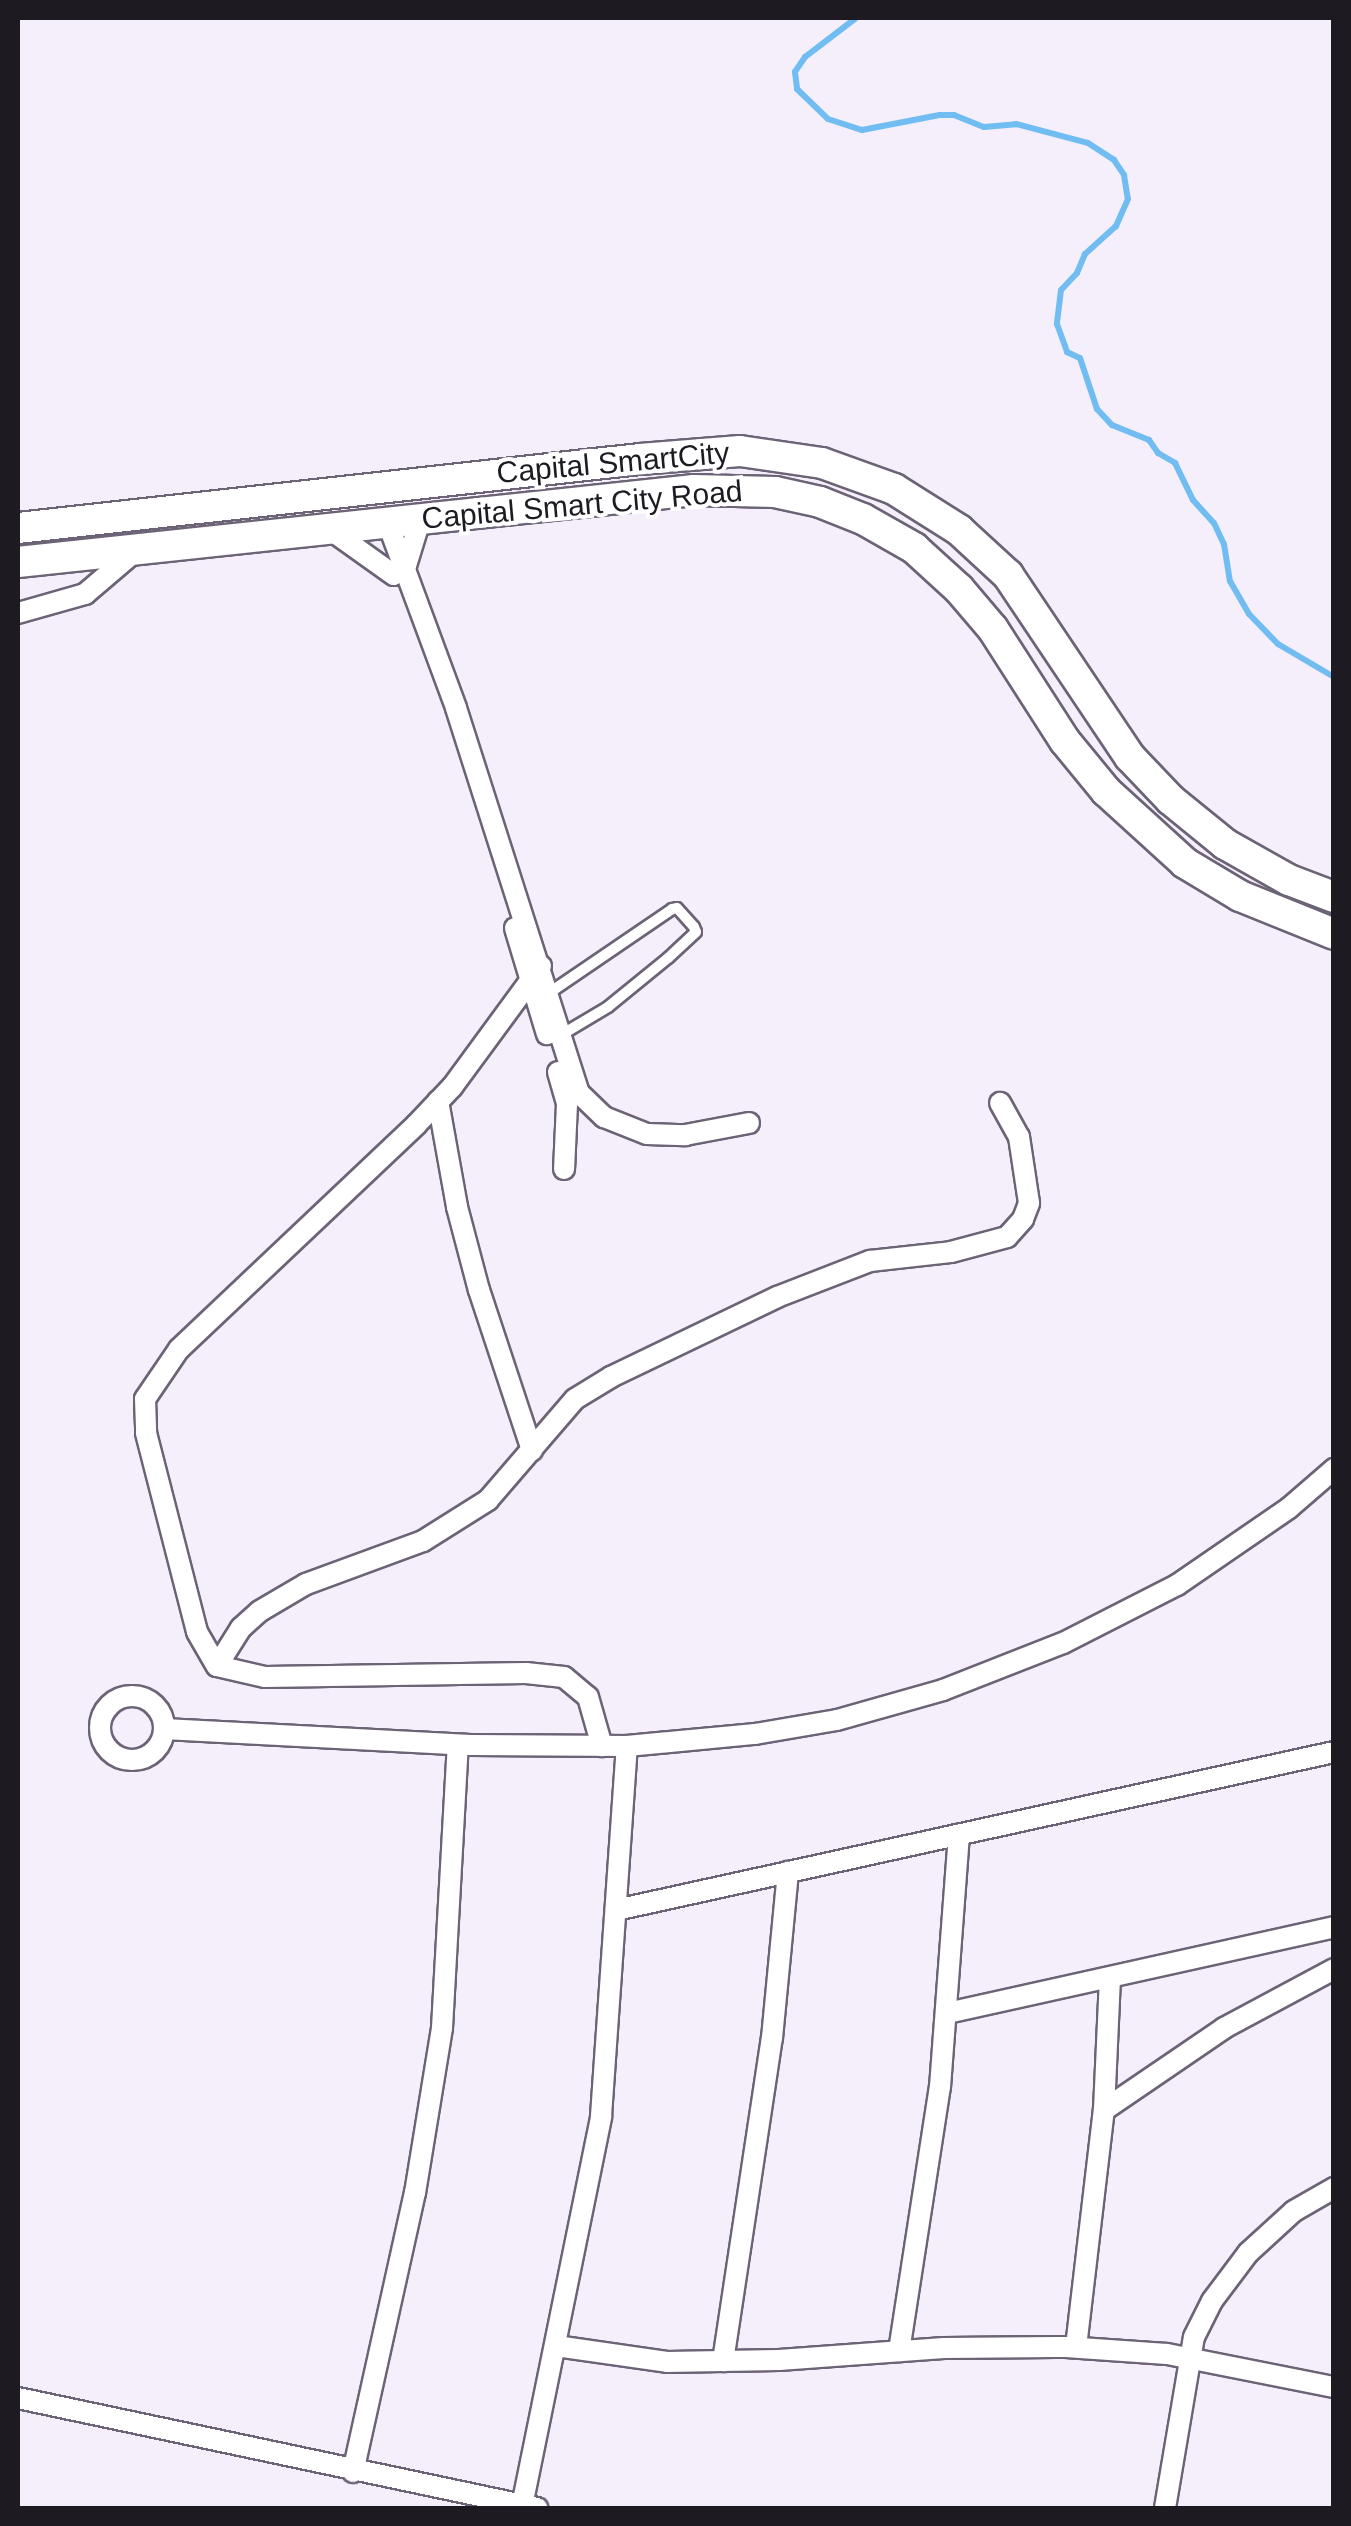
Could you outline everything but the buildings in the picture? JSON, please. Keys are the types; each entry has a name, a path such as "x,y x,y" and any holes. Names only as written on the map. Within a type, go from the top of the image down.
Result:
{"street":[{"name":"Capital SmartCity","path":"18,528 674,456 740,451 822,463 894,489 959,530 1008,576 1130,757 1171,800 1225,844 1288,880 1334,898"},
{"name":"Capital Smart City Road","path":"18,562 694,490 775,492 820,502 863,519 914,548 959,589 993,629 1065,741 1106,791 1185,862 1240,896 1334,934"},
{"path":"400,572 421,518"},
{"path":"380,522 442,691 536,973 572,1095 604,1117 647,1134 684,1135 749,1123"},
{"path":"328,528 400,572"},
{"path":"18,613 85,594 139,547"},
{"path":"536,973 549,993 562,1035 572,1095 564,1168"},
{"path":"536,973 438,1101 180,1349 145,1399 146,1434 197,1632 216,1666 265,1677 526,1673 564,1677 588,1697 602,1746"},
{"path":"438,1101 475,1273 532,1450"},
{"path":"216,1666 241,1628 260,1611 306,1584 423,1541 488,1500 575,1399 777,1297 870,1261 951,1252 1008,1236 1023,1219 1028,1203 1019,1137 1000,1103"},
{"path":"164,1729 458,1745 627,1746 755,1734 836,1720 942,1690 1063,1643 1177,1585 1289,1508 1334,1469"},
{"path":"353,2472 415,2193 442,2028 458,1745"},
{"path":"18,2398 530,2507 556,2346 601,2116 627,1746"},
{"path":"616,1910 1334,1752"},
{"path":"899,2351 947,2013 958,1835"},
{"path":"723,2361 772,2038 788,1872"},
{"path":"947,2013 1334,1928"},
{"path":"1104,2110 1224,2028 1334,1970"},
{"path":"1076,2348 1104,2110 1110,1976"},
{"path":"1165,2508 1194,2337 1212,2301 1248,2252 1294,2212 1334,2188"},
{"path":"556,2346 666,2362 899,2351 1076,2348 1190,2358 1334,2387"}],"lane":[{"path":"549,993 672,909 677,908 696,932 608,1007 562,1035"}],"waterway":[{"path":"856,18 805,57 795,72 797,89 828,119 862,130 954,115 984,127 1016,124 1088,143 1114,160 1124,175 1128,199 1116,226 1085,254 1077,273 1061,290 1057,324 1067,352 1080,358 1097,409 1112,425 1149,440 1158,453 1175,463 1193,500 1214,523 1224,544 1230,581 1249,614 1278,644 1334,677"}]}
